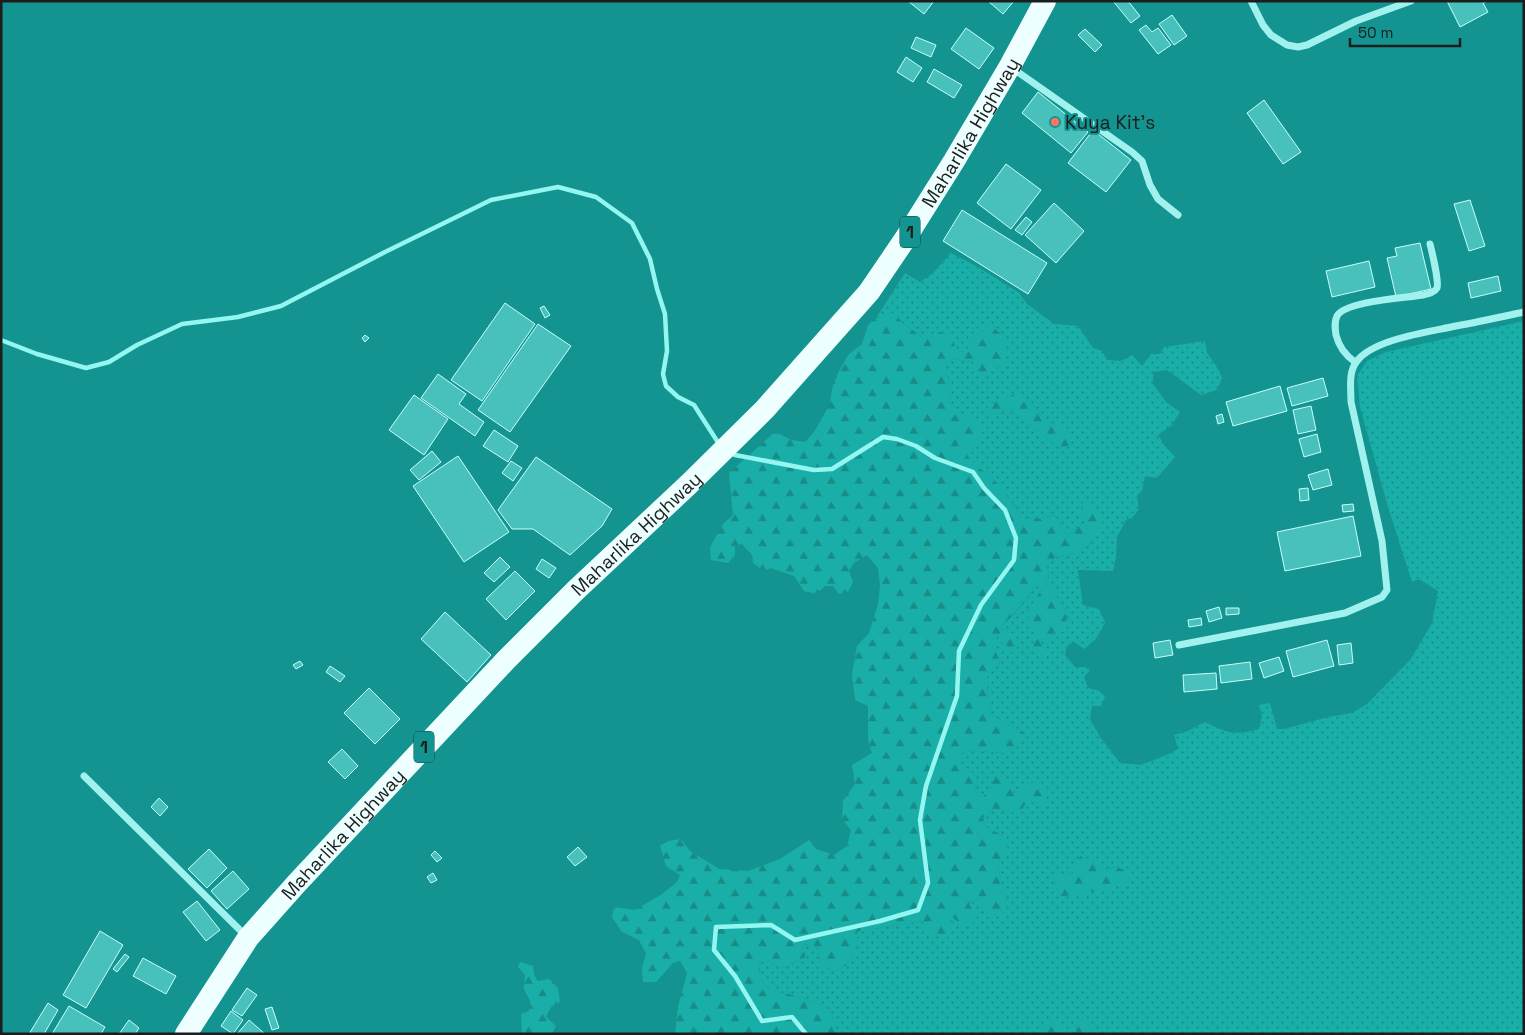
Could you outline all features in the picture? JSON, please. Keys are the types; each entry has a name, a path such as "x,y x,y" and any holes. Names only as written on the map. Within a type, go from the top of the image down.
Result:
{"main road":[{"name":"Maharlika Highway","path":"186,1034 248,938 337,839 506,660 576,590 689,484 765,409 869,292 954,161 1010,66 1045,1"}],"lane":[{"path":"1250,1 1263,25 1271,35 1287,45 1298,48 1356,21 1411,1"},
{"path":"1010,66 1132,152 1142,161 1150,185 1158,200 1178,215"},
{"path":"1355,362 1346,356 1341,349 1335,323 1337,315 1342,310 1358,304 1433,292 1436,289 1437,281 1430,244"},
{"path":"1179,645 1345,613 1382,597 1386,590 1382,541 1351,402 1350,383 1355,362 1370,351 1398,338 1524,312"},
{"path":"84,776 248,938"}],"green space":[{"path":"951,253 978,267 1019,293 1027,304 1054,324 1078,326 1093,348 1102,351 1107,360 1121,361 1132,355 1142,366 1151,354 1160,354 1164,347 1205,341 1207,353 1218,368 1222,378 1217,390 1201,395 1167,370 1153,372 1153,384 1166,402 1180,412 1172,425 1158,435 1175,457 1157,478 1145,476 1142,491 1137,495 1139,509 1132,518 1126,520 1117,537 1113,571 1078,570 1083,605 1099,609 1105,623 1096,639 1084,649 1074,642 1067,646 1065,655 1075,667 1086,667 1090,670 1084,677 1088,688 1099,691 1105,697 1101,706 1092,706 1090,719 1100,737 1120,763 1141,765 1178,749 1174,735 1188,731 1205,722 1219,729 1237,733 1259,729 1262,716 1259,705 1270,703 1277,729 1352,713 1367,704 1411,659 1432,623 1438,591 1419,579 1412,582 1388,507 1360,407 1357,376 1367,361 1386,352 1524,321 1524,1034 1093,1034 1081,1018 1075,1034 1059,1033 1059,1021 1045,1025 1040,1034 838,1034 829,1008 769,989 760,978 759,964 767,961 782,968 805,957 803,944 817,947 821,965 835,971 847,965 856,947 857,931 950,915 978,898 988,914 1007,907 998,865 1004,836 985,827 983,817 996,809 1011,812 1028,800 1046,807 1019,793 1011,792 995,775 991,790 981,799 975,791 977,777 962,764 959,755 968,750 1002,753 1025,733 991,714 987,677 1000,663 993,645 998,633 1009,633 1000,627 1020,608 1036,585 1042,588 1036,614 1036,628 1040,640 1051,638 1066,626 1066,613 1063,606 1046,583 1049,574 1047,567 1055,557 1067,556 1089,545 1083,501 1081,511 1085,522 1070,534 1061,528 1055,515 1042,519 1021,518 1014,505 994,480 971,462 966,453 957,412 950,407 946,367 953,359 973,362 990,325 969,338 969,352 956,352 924,338 903,324 895,314 876,318 905,273 920,282 932,274","holes":["1030,400 1042,417 1072,436 1060,449 1010,409 998,413 987,403","1094,863 1103,870 1117,867 1058,896 1054,878 1073,873"]},
{"path":"895,313 903,324 924,338 940,332 953,340 956,352 968,352 968,338 978,334 990,325 1006,338 1004,363 987,375 978,373 973,362 953,359 946,367 950,407 978,423 981,434 966,453 1002,489 1021,518 1042,519 1055,515 1061,528 1070,534 1085,522 1081,511 1083,501 1095,507 1103,520 1089,545 1067,556 1055,557 1047,567 1049,574 1046,583 1059,599 1066,612 1066,627 1051,638 1040,640 1047,655 1038,655 1031,650 1036,631 1027,622 1028,611 1042,589 1036,585 1020,607 1000,627 1018,642 1016,653 1005,650 999,634 993,645 1000,663 987,677 991,714 1025,733 1018,746 1002,753 968,750 959,755 962,764 977,777 975,791 981,798 991,790 995,775 1010,782 1011,792 1019,793 1025,784 1039,781 1047,795 1046,808 1028,800 1021,811 1011,812 996,809 983,817 985,827 1004,836 1008,850 998,865 1007,907 1001,916 988,914 978,898 969,904 977,917 973,923 963,926 951,916 953,924 947,938 929,934 922,921 858,931 856,947 847,965 835,971 821,965 817,947 803,944 805,957 782,968 767,961 759,963 760,978 769,989 829,1008 838,1034 675,1034 678,1007 687,973 680,961 673,963 656,982 643,982 642,968 646,954 639,940 622,932 612,917 614,907 635,910 662,894 677,882 680,875 666,866 660,846 668,841 681,839 690,851 719,869 748,871 780,859 809,840 816,849 834,855 847,846 851,830 842,819 843,801 855,784 852,765 872,753 868,740 868,706 855,700 852,674 857,646 869,633 878,604 880,586 878,568 867,555 854,563 849,571 853,582 848,592 839,594 833,586 825,586 817,594 804,591 794,576 771,568 764,571 753,563 752,555 742,544 735,545 735,555 728,563 711,560 710,547 723,524 733,515 729,473 775,432 792,440 805,442 814,432 830,404 832,389 838,373 848,355 862,344 868,325 876,318"},
{"path":"1014,394 1030,400 1042,417 1073,436 1069,445 1060,449 1010,409 998,413 989,413 987,403 998,402"},
{"path":"1081,856 1103,870 1117,867 1131,873 1126,883 1109,889 1058,897 1054,877 1073,873 1074,863"},
{"path":"520,962 533,966 534,975 538,981 549,979 558,988 560,1002 551,1007 546,1017 555,1025 560,1034 522,1034 521,1014 529,1011 530,1001 524,989 525,975 518,967"},
{"path":"1081,1018 1091,1029 1093,1034 1075,1034"},
{"path":"1059,1020 1059,1032 1072,1034 1040,1034 1045,1025"}],"building":[{"path":"908,1 934,1 924,14"},
{"path":"988,1 1014,1 1003,14"},
{"path":"1113,1 1128,1 1140,16 1131,23"},
{"path":"1447,1 1487,1 1483,3 1488,12 1460,27"},
{"path":"1172,15 1187,36 1174,45 1159,24"},
{"path":"1146,25 1152,32 1158,28 1171,45 1158,54 1139,30"},
{"path":"966,28 994,48 979,69 951,49"},
{"path":"1085,29 1102,45 1095,52 1078,35"},
{"path":"916,37 936,45 931,57 911,48"},
{"path":"906,57 922,68 913,82 897,72"},
{"path":"934,69 962,85 954,98 927,82"},
{"name":"Kuya Kit's","path":"1038,92 1088,132 1071,153 1022,113"},
{"path":"1264,100 1301,152 1283,164 1247,113"},
{"path":"1093,130 1131,160 1106,192 1068,163"},
{"path":"1006,164 1041,190 1011,229 977,203"},
{"path":"1470,200 1485,246 1469,251 1454,204"},
{"path":"1054,203 1084,231 1056,263 1025,235"},
{"path":"962,210 1047,263 1028,294 943,241"},
{"path":"1026,217 1032,222 1022,235 1015,230"},
{"path":"1420,243 1431,289 1396,297 1387,258 1397,256 1395,248"},
{"path":"1369,261 1375,287 1332,297 1326,271"},
{"path":"1498,276 1501,291 1471,298 1468,283"},
{"path":"505,303 535,324 482,401 451,380"},
{"path":"544,306 550,315 545,318 540,308"},
{"path":"538,324 571,346 510,432 478,410"},
{"path":"365,335 369,338 365,342 362,338"},
{"path":"438,374 466,394 459,404 484,422 475,436 421,398"},
{"path":"1323,378 1328,396 1292,406 1287,388"},
{"path":"1280,386 1287,411 1233,426 1226,402"},
{"path":"414,395 448,419 424,455 389,430"},
{"path":"1311,406 1316,430 1298,434 1293,410"},
{"path":"1222,414 1224,422 1218,424 1216,416"},
{"path":"494,430 518,446 508,462 483,446"},
{"path":"1317,434 1321,452 1304,457 1299,439"},
{"path":"432,451 441,462 419,480 410,470"},
{"path":"458,456 509,532 464,562 413,486"},
{"path":"536,457 612,509 602,526 570,555 533,529 512,529 498,510"},
{"path":"511,461 522,468 513,481 502,473"},
{"path":"1328,469 1332,485 1313,490 1308,475"},
{"path":"1308,488 1309,500 1300,501 1299,489"},
{"path":"1353,504 1354,511 1343,512 1342,505"},
{"path":"1353,516 1361,556 1285,571 1277,532"},
{"path":"500,557 510,567 494,582 484,573"},
{"path":"542,559 556,568 549,578 536,569"},
{"path":"515,571 535,591 506,620 486,599"},
{"path":"1219,607 1222,618 1209,622 1206,611"},
{"path":"1226,608 1239,608 1239,614 1226,615"},
{"path":"445,612 491,655 467,682 421,639"},
{"path":"1201,618 1202,625 1189,627 1188,620"},
{"path":"1170,640 1173,655 1155,658 1153,643"},
{"path":"1327,640 1334,666 1293,677 1286,651"},
{"path":"1351,643 1353,663 1339,665 1337,645"},
{"path":"1279,657 1284,671 1264,678 1259,663"},
{"path":"300,661 303,665 296,669 293,665"},
{"path":"1250,662 1252,679 1221,683 1219,666"},
{"path":"330,666 345,676 340,682 326,672"},
{"path":"1216,673 1217,689 1184,692 1183,675"},
{"path":"369,688 400,719 375,744 344,713"},
{"path":"342,749 358,766 345,779 328,762"},
{"path":"159,798 168,807 160,816 151,807"},
{"path":"578,847 587,857 575,866 567,857"},
{"path":"209,849 227,868 207,888 188,869"},
{"path":"435,851 442,858 437,862 431,855"},
{"path":"233,871 249,889 227,909 211,891"},
{"path":"433,873 437,880 431,883 427,877"},
{"path":"197,901 220,930 206,941 183,912"},
{"path":"100,931 123,945 86,1008 63,995"},
{"path":"125,954 129,957 117,972 113,969"},
{"path":"143,958 176,976 166,994 133,976"},
{"path":"247,988 257,995 242,1016 232,1010"},
{"path":"48,1003 58,1010 44,1034 29,1034"},
{"path":"69,1006 105,1027 101,1034 52,1034"},
{"path":"272,1007 279,1028 272,1030 265,1009"},
{"path":"231,1011 243,1020 233,1034 221,1026"},
{"path":"129,1020 139,1028 135,1034 119,1034"},
{"path":"249,1020 265,1034 237,1034"}],"waterway":[{"path":"1,340 37,354 86,368 109,362 137,345 182,324 238,317 281,306 491,200 558,187 596,197 632,223 650,259 665,314 667,351 663,374 666,386 678,397 694,405 719,444"},
{"path":"730,452 735,455 814,470 832,469 883,437 897,439 916,446 935,458 973,472 984,488 1005,510 1016,538 1014,560 981,605 959,651 957,696 926,786 920,820 928,883 918,910 880,921 795,940 771,925 716,927 714,950 735,976 762,1021 792,1017 806,1034"}],"place":[{"name":"Kuya Kit's","path":"1055,122"}]}
